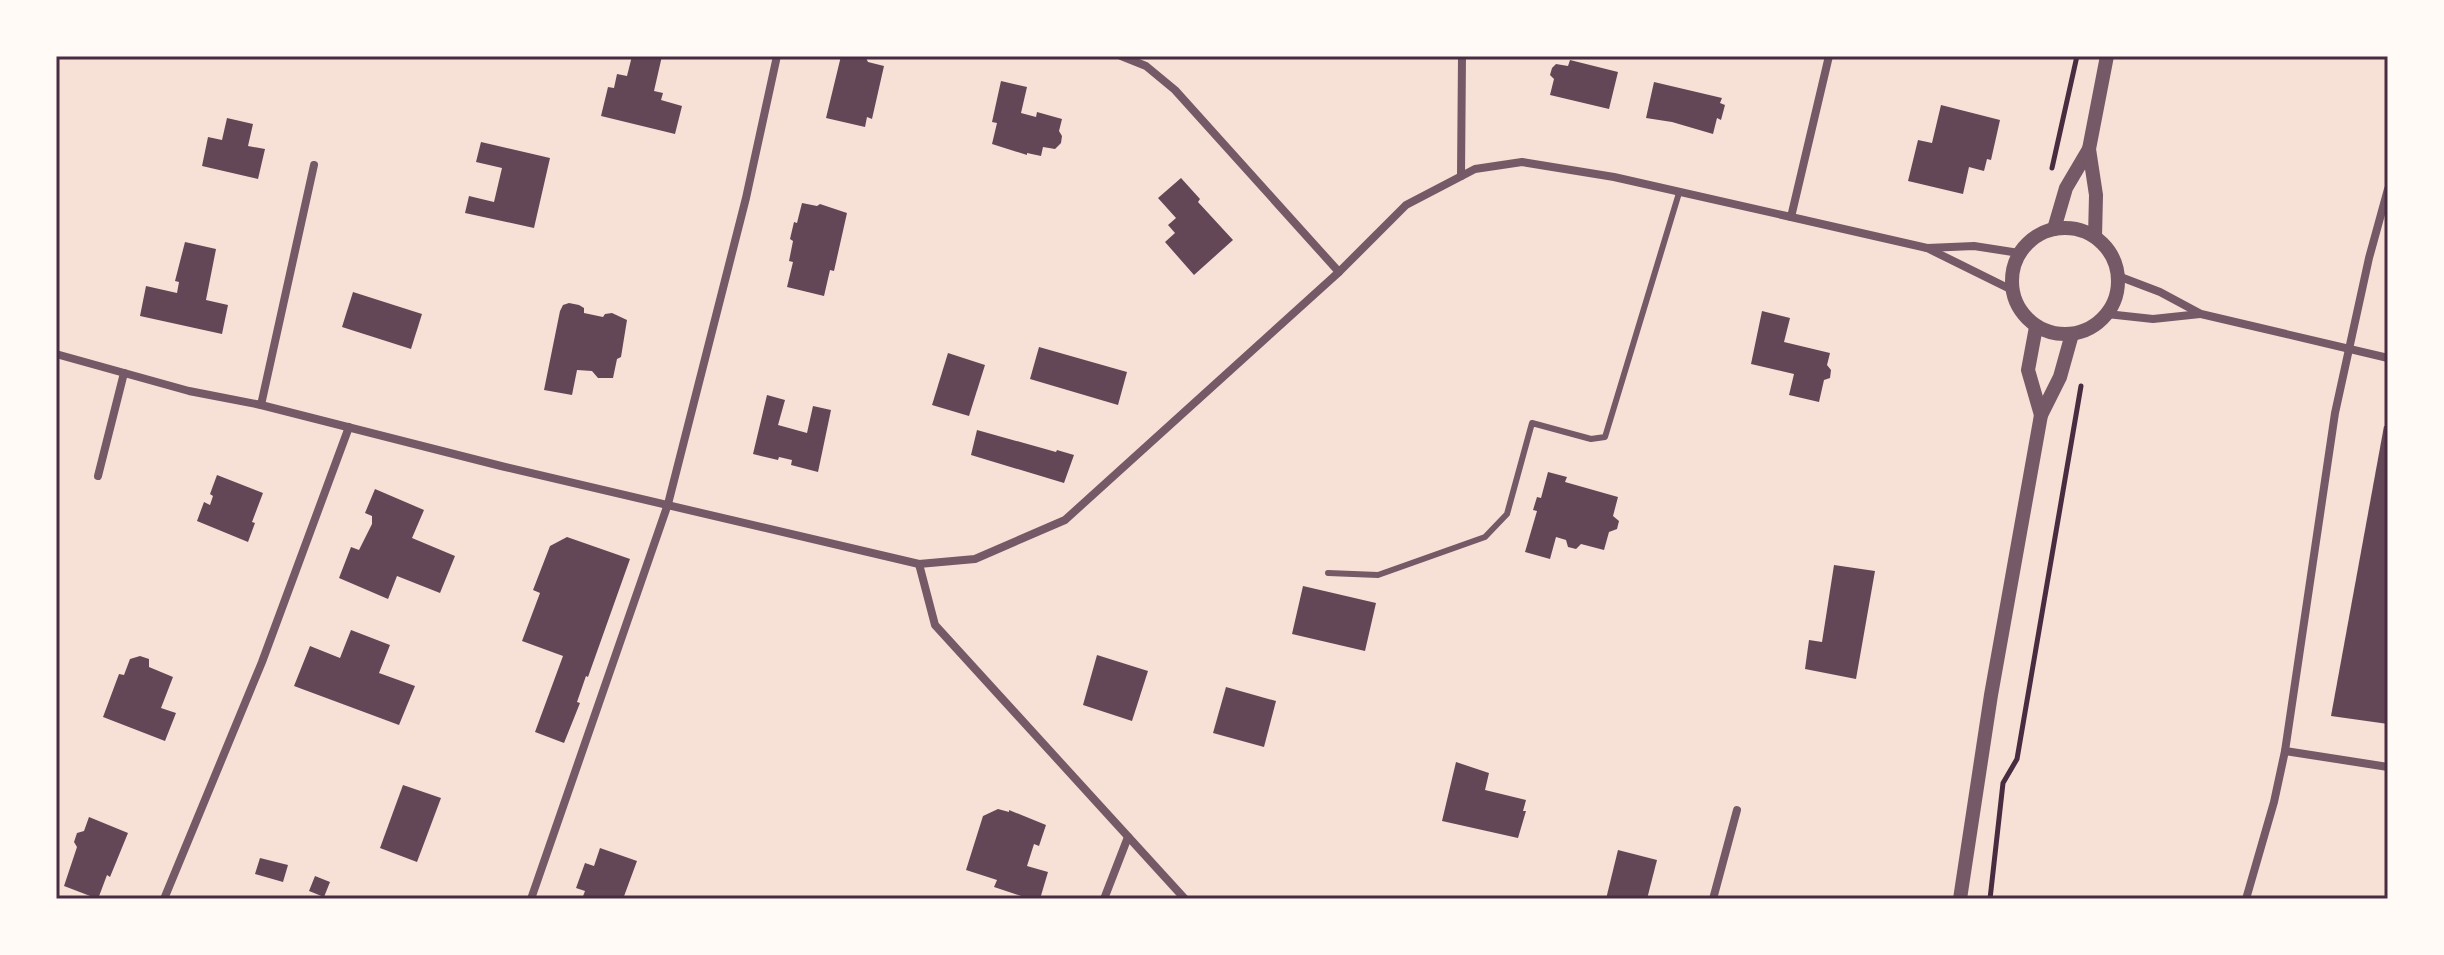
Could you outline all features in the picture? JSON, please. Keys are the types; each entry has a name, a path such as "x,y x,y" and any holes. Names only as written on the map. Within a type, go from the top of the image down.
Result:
{"street":[{"path":"531,899 668,504 746,198 777,56"},
{"path":"1121,56 1145,65 1175,90 1339,272"},
{"path":"1461,176 1462,56"},
{"path":"1791,217 1829,56"},
{"path":"2054,229 2066,188 2089,149 2107,56"},
{"path":"2089,149 2096,195 2095,237"},
{"path":"56,354 189,391 261,405 501,466 919,564 975,559 1065,520 1339,272 1406,205 1475,169 1522,162 1614,177 1927,248 2012,290"},
{"path":"261,405 314,165"},
{"path":"2246,899 2285,751 2335,413 2369,258 2388,189"},
{"path":"2054,229 2075,229 2095,237 2107,247 2118,276 2116,296 2107,314 2086,331 2072,334 2054,334 2036,327 2016,304 2012,290 2012,271 2019,253 2034,237 2054,229"},
{"path":"1927,248 1974,246 2019,253"},
{"path":"2118,276 2160,292 2201,314 2388,358"},
{"path":"2107,314 2153,319 2201,314"},
{"path":"2036,327 2028,370 2041,415"},
{"path":"1960,899 1991,695 2041,415 2060,377 2072,334"},
{"path":"98,476 124,373"},
{"path":"164,899 262,662 349,427"},
{"path":"919,564 935,625 1185,899"},
{"path":"2285,751 2388,767"},
{"path":"1713,899 1737,810"},
{"path":"1104,899 1128,837"}],"lane":[{"path":"1328,573 1378,575 1485,537 1507,514 1532,423 1591,439 1605,437 1679,193"}],"path":[{"path":"2051,170 2077,56"},
{"path":"1990,899 2003,783 2017,759 2082,381"}],"building":[{"path":"632,56 662,56 654,91 663,93 661,100 682,106 675,134 601,116 608,87 614,88 617,74 627,76"},
{"path":"841,56 865,56 868,62 884,66 872,119 867,117 865,127 826,118"},
{"path":"1570,60 1618,72 1609,109 1550,95 1554,79 1550,75 1552,68 1556,64 1568,66"},
{"path":"1001,81 1027,87 1021,113 1036,117 1037,112 1062,119 1059,131 1061,143 1055,149 1043,147 1041,156 1027,155 992,144 997,123 992,122"},
{"path":"1654,82 1722,98 1720,103 1725,105 1721,120 1717,118 1713,134 1646,118"},
{"path":"1941,105 2000,120 1991,160 1987,159 1984,171 1969,167 1963,194 1908,181 1918,140 1932,143"},
{"path":"227,118 253,124 248,146 265,149 258,179 202,166 208,137 222,140"},
{"path":"481,142 550,158 534,228 465,213 469,196 494,202 502,168 476,162"},
{"path":"1181,178 1233,240 1194,275 1165,242 1175,233 1168,225 1176,218 1158,198"},
{"path":"802,203 820,204 847,213 834,271 830,270 824,296 787,287 793,262 789,261 793,241 790,239"},
{"path":"185,242 216,249 206,300 228,305 222,334 140,316 146,286 177,293 179,282 175,281"},
{"path":"353,292 422,314 411,349 342,327"},
{"path":"569,303 584,308 584,313 603,317 612,313 627,320 621,357 617,359 613,378 598,378 592,371 577,370 572,395 544,390 560,311 563,305"},
{"path":"1762,311 1790,318 1784,342 1830,353 1827,365 1831,370 1830,378 1824,380 1819,402 1789,395 1794,374 1751,364"},
{"path":"1039,347 1127,372 1118,405 1030,379"},
{"path":"948,353 985,365 969,416 932,405"},
{"path":"767,395 785,400 778,425 807,433 813,406 831,410 818,472 791,465 792,460 753,454"},
{"path":"2384,426 2388,427 2388,724 2331,716"},
{"path":"977,430 1074,455 1064,483 971,455"},
{"path":"1548,472 1567,477 1565,482 1618,497 1613,516 1619,521 1617,529 1609,532 1604,550 1581,544 1576,549 1568,547 1566,540 1556,537 1550,559 1525,552 1537,511 1533,510 1537,497 1541,498"},
{"path":"217,475 263,493 248,542 197,521 204,502 210,505 213,496 210,494"},
{"path":"375,489 424,510 412,538 455,556 440,593 397,576 388,599 339,578 351,547 359,550 372,524 372,516 365,513"},
{"path":"567,537 630,559 564,743 535,732 563,656 522,641 540,593 533,590 550,546"},
{"path":"1834,565 1875,571 1856,679 1805,669 1809,640 1822,642"},
{"path":"1303,586 1376,603 1365,651 1292,634"},
{"path":"351,630 390,645 379,673 415,686 399,725 294,686 310,646 340,658"},
{"path":"1097,655 1148,671 1132,721 1083,705"},
{"path":"140,656 149,659 149,667 173,677 161,708 176,713 165,741 103,717 119,674 124,675 130,659"},
{"path":"1226,687 1276,701 1264,747 1213,733"},
{"path":"1456,762 1489,773 1485,790 1526,800 1518,838 1442,821"},
{"path":"403,785 441,798 417,862 380,848"},
{"path":"998,809 1009,810 1046,825 1039,846 1034,844 1027,866 1048,872 1040,899 1030,899 994,887 997,880 966,870 983,816"},
{"path":"89,817 128,833 98,899 64,886 77,847 74,842 77,833 84,831"},
{"path":"600,848 637,861 623,899 582,899 585,891 576,888 585,863 594,866"},
{"path":"1618,850 1657,860 1647,899 1606,899"},
{"path":"260,858 288,865 283,882 255,874"},
{"path":"315,876 330,882 324,897 309,891"}]}
